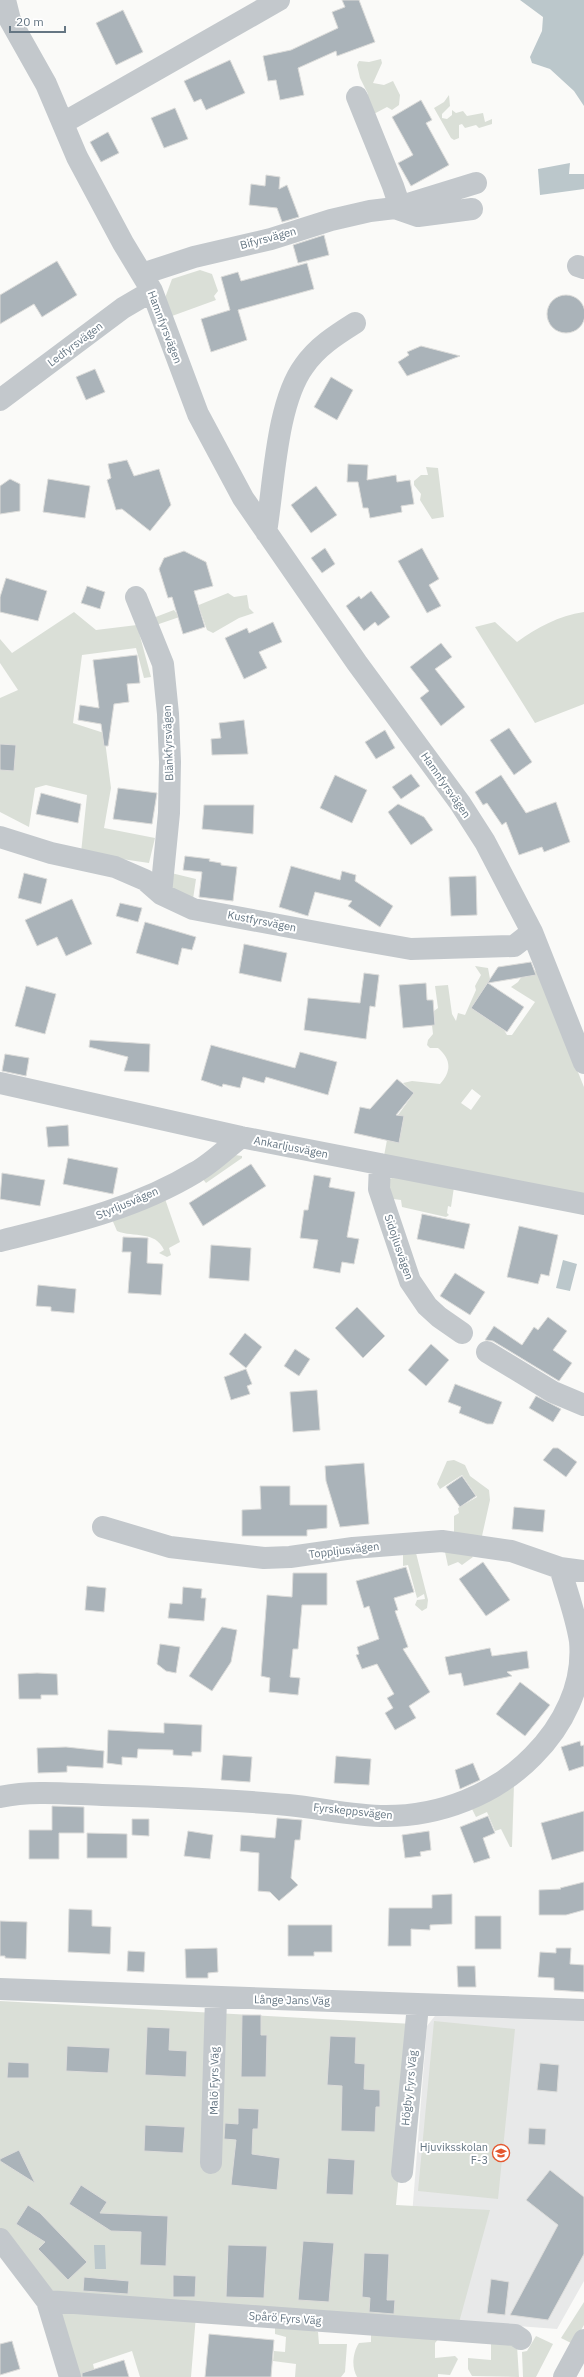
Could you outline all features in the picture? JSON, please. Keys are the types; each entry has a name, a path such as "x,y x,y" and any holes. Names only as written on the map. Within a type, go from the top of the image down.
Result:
{"street":[{"path":"63,123 279,0"},
{"name":"Hamnfyrsvägen","path":"5,15 46,84 77,157 122,242 147,282 198,414 243,498 357,663 465,811 485,842 532,932 584,1063"},
{"path":"357,97 393,186 397,198 395,208 418,216 472,209"},
{"name":"Bifyrsvägen","path":"147,282 194,257 271,239 331,220 370,211 395,208 476,183"},
{"name":"Ledfyrsvägen","path":"0,400 117,312 147,282"},
{"path":"266,532 282,427 290,390 298,374 310,358 334,337 355,322"},
{"name":"Blänkfyrsvägen","path":"136,598 163,664 168,714 170,762 169,806 161,894"},
{"name":"Kustfyrsvägen","path":"0,837 51,853 115,867 145,880 161,894 193,909 411,949 514,946 532,932"},
{"name":"Ankarljusvägen","path":"0,1083 242,1137 584,1204"},
{"name":"Styrljusvägen","path":"0,1241 79,1222 128,1205 196,1172 242,1137"},
{"name":"Sidojlusvägen","path":"380,1164 378,1189 410,1281 426,1306 438,1317 462,1334"},
{"path":"487,1352 552,1392 584,1405"},
{"name":"Toppljusvägen","path":"103,1527 170,1547 229,1555 290,1557 368,1547 442,1541 511,1551 560,1568 584,1571"},
{"name":"Fyrskeppsvägen","path":"0,1797 22,1794 66,1794 204,1799 316,1807 384,1816 426,1813 471,1798 507,1780 523,1766 554,1732 572,1698 580,1665 580,1642 560,1568"},
{"name":"Långe Jans Väg","path":"0,1988 216,1998 584,2010"},
{"name":"Malö Fyrs Väg","path":"212,2163 216,1998"},
{"name":"Högby Fyrs Väg","path":"402,2172 418,2005"},
{"path":"0,2239 47,2301 70,2377"},
{"name":"Spårö Fyrs Väg","path":"47,2301 515,2335 521,2339"},
{"path":"564,2377 584,2340"}],"shaded area":[{"path":"520,0 584,0 584,106 574,91 550,69 532,63 530,57 542,31 543,17"},
{"path":"381,59 382,63 373,83 384,85 393,81 400,95 399,105 392,110 387,107 370,116 364,107 368,94 360,78 357,65 359,61 369,62"},
{"path":"449,95 450,106 442,114 442,118 447,119 452,115 452,110 456,113 463,111 467,116 483,113 485,122 492,119 492,124 479,128 476,125 465,128 462,124 459,125 459,138 454,140 451,138 434,108 444,102"},
{"path":"570,163 569,174 584,174 584,189 540,195 538,169"},
{"path":"200,270 212,274 218,291 214,296 216,300 172,316 165,298 172,279"},
{"path":"426,467 438,468 444,517 432,519 420,500 421,494 414,485 414,481 421,475 428,475"},
{"path":"228,593 234,597 247,595 249,608 254,613 239,618 213,633 207,630 200,610 156,625 153,618 174,610 177,614"},
{"path":"74,612 96,630 137,625 151,677 144,678 136,648 82,655 73,723 104,733 111,788 104,828 155,838 149,863 81,853 87,795 46,785 35,788 29,827 0,812 0,698 18,690 0,663 0,639 12,653"},
{"path":"584,612 584,704 535,723 475,627 495,622 517,642 557,619"},
{"path":"167,872 196,879 193,899 261,913 260,917 181,900 172,890"},
{"path":"475,966 488,968 490,979 471,1008 504,1030 507,1035 512,1035 535,1002 511,987 518,982 522,976 537,970 584,1087 584,1198 384,1156 387,1140 399,1142 404,1117 398,1115 414,1093 403,1083 412,1081 440,1084 447,1074 448,1061 445,1056 438,1048 430,1048 427,1045 428,1040 433,1034 432,1025 435,1024 434,1011 438,1008 435,986 448,985 452,1014 456,1021 458,1013 465,1015 476,990 475,986 481,975","holes":["472,1089 481,1096 471,1110 461,1103"]},
{"path":"235,1155 242,1156 242,1158 206,1183 201,1177"},
{"path":"394,1177 454,1187 451,1207 448,1206 447,1213 449,1215 446,1217 402,1207 401,1200 386,1198 390,1179"},
{"path":"164,1196 180,1242 169,1248 171,1255 167,1257 159,1253 164,1250 160,1244 150,1237 117,1231 111,1217"},
{"path":"563,1260 577,1264 570,1291 556,1288"},
{"path":"454,1460 465,1465 470,1476 489,1490 490,1500 482,1536 454,1534 454,1516 459,1513 458,1508 477,1497 462,1475 440,1489 437,1484 447,1461"},
{"path":"445,1552 470,1554 473,1557 462,1565 458,1562 448,1566"},
{"path":"416,1553 428,1600 427,1608 422,1611 415,1605 417,1600 425,1599 424,1594 417,1598 408,1565 403,1566 403,1554"},
{"path":"514,1784 512,1847 510,1847 501,1829 495,1831 487,1812 476,1817 470,1805"},
{"path":"0,2001 413,2024 396,2205 490,2210 458,2326 54,2292 0,2232"},
{"name":"Hjuviksskolan F-3","path":"438,2012 584,2017 584,2281 557,2329 404,2317 427,2026"},
{"path":"434,2021 515,2029 498,2199 418,2191"},
{"path":"94,2245 105,2245 106,2269 95,2269"},
{"path":"584,2302 584,2325 573,2344 561,2338"},
{"path":"62,2310 196,2315 191,2377 140,2377 132,2351 93,2364 96,2377 76,2377 60,2314"},
{"path":"275,2320 318,2332 319,2344 347,2344 345,2372 341,2377 295,2377 296,2364 273,2361 274,2351 285,2352 286,2337 275,2334"},
{"path":"371,2332 440,2337 435,2343 435,2358 455,2356 458,2359 450,2375 438,2374 438,2377 357,2377 353,2364 355,2351 359,2343 371,2342"},
{"path":"536,2336 553,2344 536,2377 523,2377 522,2352 527,2351"},
{"path":"491,2339 517,2346 519,2377 472,2376 468,2369 468,2358 491,2360"}],"building":[{"path":"342,0 359,0 375,42 337,56 336,51 298,68 304,95 280,100 276,80 268,81 263,56 291,50 338,28 332,12 345,7"},
{"path":"123,10 143,52 116,65 96,23"},
{"path":"230,60 245,93 206,110 201,99 194,102 184,81"},
{"path":"421,100 432,120 426,123 449,165 411,186 398,163 413,155 392,117"},
{"path":"175,108 188,139 164,148 151,118"},
{"path":"108,132 119,153 101,162 90,142"},
{"path":"266,175 280,177 279,189 287,185 299,217 282,222 277,208 249,205 251,184 265,186"},
{"path":"324,235 329,255 298,263 293,245"},
{"path":"57,261 77,295 42,317 34,304 0,324 0,295"},
{"path":"307,263 314,289 238,310 247,340 211,352 201,319 230,310 221,277 238,272 241,281"},
{"path":"566,295 579,301 585,314 579,327 566,333 553,327 547,314 553,301"},
{"path":"421,346 460,356 407,376 398,362 409,355 407,352"},
{"path":"95,369 105,392 86,400 76,377"},
{"path":"331,377 353,390 337,420 314,407"},
{"path":"127,460 134,476 159,469 171,505 150,531 122,509 116,510 107,480 111,478 108,464"},
{"path":"348,464 368,465 367,480 396,475 397,482 410,480 414,504 401,506 402,512 370,518 368,508 363,508 358,482 347,482"},
{"path":"10,479 20,484 20,511 0,514 0,486"},
{"path":"48,479 90,486 85,518 43,512"},
{"path":"316,486 337,515 311,533 291,505"},
{"path":"325,548 335,564 322,573 311,558"},
{"path":"422,548 439,579 429,585 441,606 427,613 398,561"},
{"path":"184,551 206,562 213,586 194,591 205,627 183,634 172,597 168,598 159,569 164,558"},
{"path":"6,578 47,591 38,621 0,612 0,597"},
{"path":"87,586 105,592 100,609 81,603"},
{"path":"371,591 390,617 378,626 375,622 364,631 346,606 359,596 361,599"},
{"path":"273,622 282,642 259,652 267,668 244,679 225,638 247,628 249,633"},
{"path":"441,643 452,657 435,669 465,707 441,726 420,698 429,691 410,667"},
{"path":"137,655 140,683 127,684 129,702 114,704 108,746 104,746 101,724 78,720 80,705 99,708 93,660"},
{"path":"244,720 248,754 212,755 211,739 221,738 219,723"},
{"path":"509,728 532,762 514,775 490,740"},
{"path":"385,730 395,748 376,759 365,742"},
{"path":"0,744 16,745 14,771 0,770"},
{"path":"411,774 420,786 401,799 392,787"},
{"path":"335,775 367,790 352,823 320,808"},
{"path":"501,775 526,813 556,802 570,842 544,852 542,847 519,855 506,822 502,825 487,803 483,805 475,792"},
{"path":"118,788 157,793 152,824 113,819"},
{"path":"41,793 81,804 78,823 36,814"},
{"path":"398,804 424,817 433,830 411,845 388,812"},
{"path":"204,805 254,805 253,834 202,829"},
{"path":"185,856 210,859 209,861 221,863 221,865 237,867 233,901 199,897 202,872 183,870"},
{"path":"291,866 340,880 342,871 356,875 355,881 393,906 380,927 348,906 352,901 315,892 308,916 279,907"},
{"path":"24,873 47,879 41,904 18,898"},
{"path":"476,876 477,915 451,916 449,877"},
{"path":"72,899 92,944 66,956 57,937 37,946 25,920"},
{"path":"120,903 142,908 138,922 116,916"},
{"path":"145,922 196,937 192,950 182,948 178,965 136,953"},
{"path":"244,944 287,953 281,982 239,973"},
{"path":"531,962 536,975 488,983 524,1007 507,1032 471,1008 498,967"},
{"path":"364,973 379,975 375,1007 370,1006 366,1039 304,1030 308,998 360,1003"},
{"path":"426,983 427,1000 433,1000 435,1025 403,1028 399,985"},
{"path":"26,986 56,994 45,1034 15,1026"},
{"path":"90,1040 150,1044 149,1072 124,1071 128,1057 89,1047"},
{"path":"211,1045 295,1068 300,1052 337,1062 328,1095 266,1077 264,1083 243,1077 240,1088 223,1084 222,1087 201,1080"},
{"path":"5,1054 29,1058 26,1076 2,1071"},
{"path":"397,1079 414,1093 396,1115 404,1116 399,1143 354,1133 360,1107 370,1109"},
{"path":"68,1125 69,1146 48,1147 46,1127"},
{"path":"68,1158 118,1168 113,1194 63,1184"},
{"path":"251,1164 266,1186 203,1226 189,1203"},
{"path":"2,1173 45,1180 40,1206 0,1199"},
{"path":"314,1175 331,1178 329,1187 355,1192 347,1237 359,1239 354,1264 342,1262 340,1273 313,1268 318,1240 300,1238 304,1210 308,1210"},
{"path":"422,1214 470,1224 464,1249 417,1239"},
{"path":"519,1226 558,1235 549,1276 541,1274 538,1284 507,1277"},
{"path":"123,1237 148,1238 147,1263 163,1264 161,1295 128,1293 131,1252 122,1252"},
{"path":"211,1245 251,1248 249,1281 209,1278"},
{"path":"455,1273 485,1292 470,1315 440,1296"},
{"path":"38,1285 76,1289 74,1313 51,1311 51,1307 36,1306"},
{"path":"357,1307 385,1336 363,1358 335,1328"},
{"path":"548,1317 567,1331 553,1350 572,1363 559,1381 493,1341 485,1340 494,1326 522,1345 534,1327 538,1330"},
{"path":"245,1333 262,1347 246,1368 229,1354"},
{"path":"431,1344 449,1360 426,1386 408,1370"},
{"path":"295,1349 310,1359 299,1376 284,1366"},
{"path":"246,1369 252,1384 247,1386 250,1394 231,1400 224,1377"},
{"path":"455,1384 502,1402 493,1424 487,1424 459,1413 461,1407 448,1402"},
{"path":"317,1390 320,1430 293,1432 290,1392"},
{"path":"536,1396 561,1409 553,1422 529,1408"},
{"path":"553,1448 558,1448 577,1462 566,1477 543,1460"},
{"path":"364,1463 369,1524 340,1527 326,1481 325,1466"},
{"path":"462,1476 476,1496 460,1507 446,1487"},
{"path":"260,1486 290,1486 290,1505 327,1505 327,1528 307,1530 307,1536 242,1536 242,1510 261,1509"},
{"path":"514,1507 545,1510 543,1532 512,1529"},
{"path":"483,1562 510,1600 486,1616 459,1579"},
{"path":"406,1567 414,1592 394,1598 398,1610 395,1611 408,1647 403,1649 430,1692 409,1706 416,1718 395,1730 385,1713 393,1708 387,1698 394,1694 377,1664 362,1669 356,1655 359,1654 357,1647 379,1639 369,1606 364,1608 356,1581"},
{"path":"293,1573 327,1573 327,1605 302,1605 298,1649 293,1649 290,1677 300,1678 298,1695 269,1692 270,1678 261,1676 267,1595 292,1597"},
{"path":"87,1586 106,1588 104,1612 85,1610"},
{"path":"183,1587 202,1589 201,1598 206,1598 204,1621 168,1618 170,1603 182,1604"},
{"path":"222,1627 237,1630 231,1662 212,1691 189,1676"},
{"path":"160,1644 180,1647 176,1673 166,1671 157,1664"},
{"path":"490,1648 492,1656 527,1651 529,1668 507,1672 512,1676 464,1686 461,1673 449,1675 445,1657"},
{"path":"18,1674 57,1674 58,1695 41,1695 41,1699 19,1699"},
{"path":"520,1682 550,1705 525,1736 496,1714"},
{"path":"164,1723 202,1725 201,1752 192,1752 192,1756 173,1755 173,1750 138,1749 137,1758 122,1757 122,1765 107,1763 108,1730 164,1733"},
{"path":"580,1741 581,1746 584,1745 584,1766 569,1771 561,1747"},
{"path":"66,1747 104,1751 103,1768 67,1766 67,1772 38,1773 37,1748"},
{"path":"223,1755 252,1757 250,1782 221,1780"},
{"path":"336,1756 371,1759 369,1785 334,1783"},
{"path":"473,1763 480,1780 460,1789 455,1770"},
{"path":"52,1806 84,1807 84,1833 59,1833 59,1859 29,1859 29,1830 52,1830"},
{"path":"584,1811 584,1851 552,1860 541,1823"},
{"path":"488,1816 495,1833 483,1838 490,1858 474,1863 460,1827"},
{"path":"277,1818 302,1820 300,1840 295,1840 291,1878 298,1885 279,1901 270,1892 258,1891 259,1853 240,1851 241,1835 275,1838"},
{"path":"132,1819 149,1819 149,1836 132,1835"},
{"path":"188,1831 213,1835 210,1859 184,1856"},
{"path":"429,1831 431,1850 420,1852 421,1856 405,1858 402,1835"},
{"path":"87,1833 127,1834 127,1858 87,1858"},
{"path":"584,1882 584,1910 566,1915 539,1915 539,1890 561,1889 560,1888"},
{"path":"452,1894 452,1924 430,1925 430,1930 411,1929 411,1946 388,1946 389,1908 432,1908 432,1895"},
{"path":"69,1909 92,1910 92,1926 111,1927 110,1954 68,1952"},
{"path":"475,1916 501,1916 501,1949 475,1949"},
{"path":"0,1921 27,1922 26,1959 5,1958 5,1956 0,1956"},
{"path":"288,1925 332,1925 332,1952 314,1952 314,1956 288,1956"},
{"path":"217,1948 218,1972 208,1973 208,1978 186,1978 185,1949"},
{"path":"556,1948 571,1948 570,1964 584,1965 584,1992 554,1990 554,1978 538,1977 540,1952 556,1953"},
{"path":"128,1951 145,1952 144,1972 127,1971"},
{"path":"457,1966 475,1966 476,1987 458,1987"},
{"path":"242,2015 261,2015 261,2035 267,2035 266,2077 241,2077"},
{"path":"147,2027 170,2028 169,2050 187,2051 186,2077 145,2075"},
{"path":"330,2036 356,2037 355,2063 365,2064 364,2089 380,2090 380,2107 376,2107 375,2132 341,2131 342,2086 327,2085"},
{"path":"67,2046 110,2048 108,2073 66,2071"},
{"path":"8,2062 29,2063 29,2078 7,2078"},
{"path":"540,2063 559,2065 557,2092 537,2090"},
{"path":"238,2108 259,2109 258,2129 253,2129 252,2154 280,2158 277,2190 231,2185 236,2140 224,2139 225,2123 238,2124"},
{"path":"145,2125 185,2127 183,2153 144,2151"},
{"path":"529,2128 546,2129 545,2145 528,2144"},
{"path":"19,2150 35,2183 0,2161 0,2159"},
{"path":"328,2158 355,2160 353,2195 326,2194"},
{"path":"550,2170 584,2197 584,2254 548,2320 510,2315 558,2225 526,2200"},
{"path":"81,2185 107,2202 100,2213 168,2216 166,2266 140,2265 141,2232 111,2231 69,2204"},
{"path":"28,2205 40,2213 87,2262 68,2280 38,2249 45,2242 16,2224"},
{"path":"303,2241 334,2243 329,2302 298,2300"},
{"path":"228,2245 267,2246 264,2298 226,2297"},
{"path":"364,2253 389,2254 387,2300 395,2300 394,2314 369,2312 370,2298 362,2297"},
{"path":"173,2275 196,2276 195,2297 173,2297"},
{"path":"84,2277 129,2281 128,2294 83,2291"},
{"path":"491,2279 509,2282 505,2315 487,2313"},
{"path":"209,2334 274,2340 271,2377 205,2377"},
{"path":"12,2341 20,2369 0,2375 0,2344"},
{"path":"124,2360 129,2377 82,2377 82,2373"}],"place":[{"name":"Hjuviksskolan F-3","path":"501,2153"}]}
